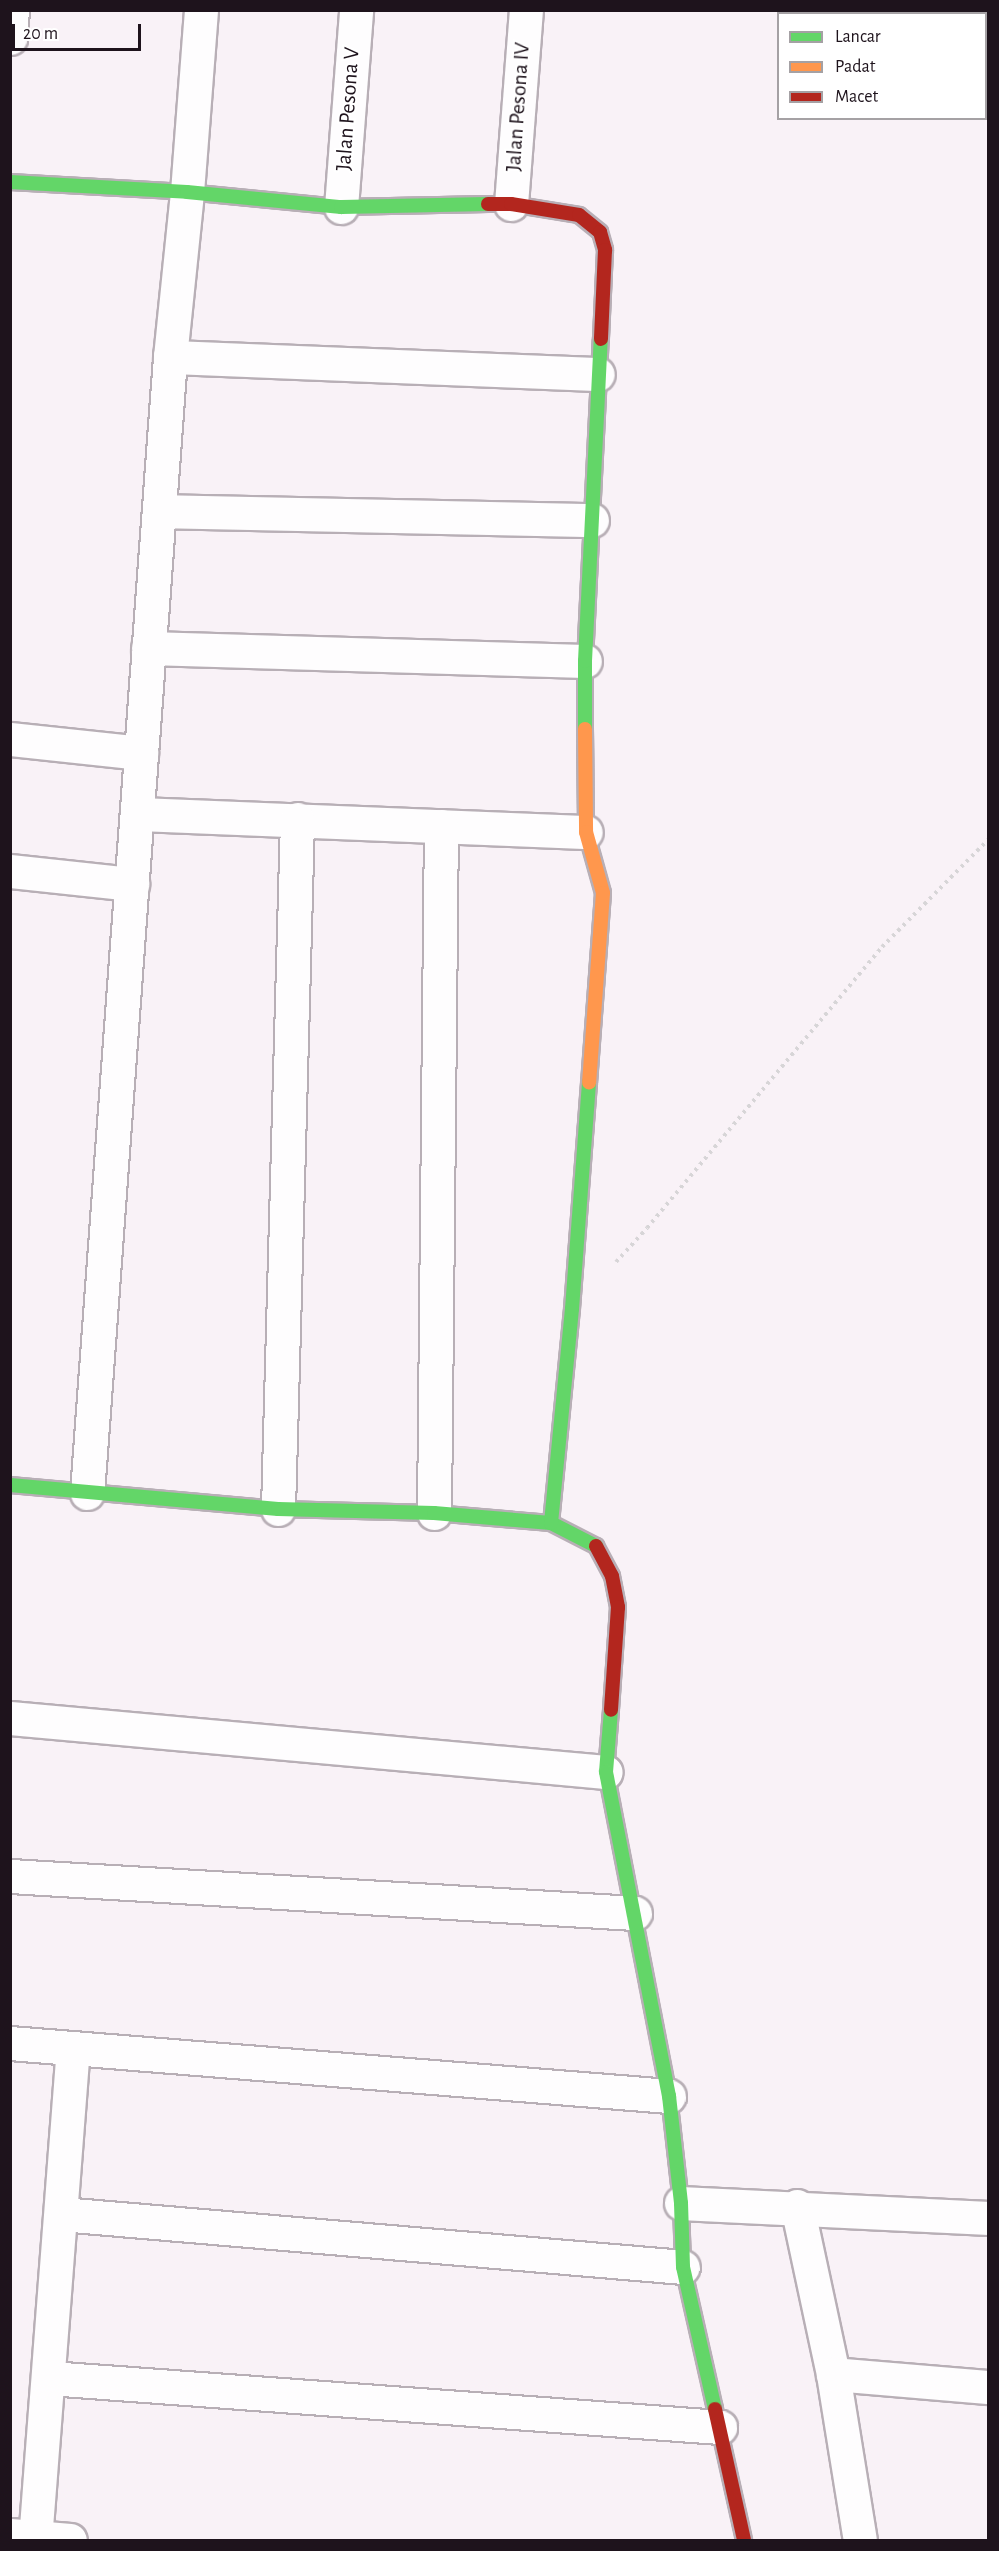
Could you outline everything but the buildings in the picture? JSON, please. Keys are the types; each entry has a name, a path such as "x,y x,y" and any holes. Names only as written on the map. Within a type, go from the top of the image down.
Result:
{"street":[{"path":"10,38 12,10"},
{"path":"87,1493 170,357 187,192 201,10"},
{"name":"Jalan Pesona V","path":"341,207 356,10"},
{"name":"Jalan Pesona IV","path":"511,204 526,10"},
{"path":"10,182 187,192 341,207 511,204 579,215 600,232 605,250 585,661 586,832 603,894 572,1309 551,1523"},
{"path":"170,357 598,374"},
{"path":"159,511 592,520"},
{"path":"148,648 585,661"},
{"path":"10,739 141,753"},
{"path":"136,814 586,832"},
{"path":"278,1509 297,819"},
{"path":"434,1513 441,826"},
{"path":"10,871 132,884"},
{"path":"10,1485 278,1509 434,1513 551,1523 598,1547 612,1576 618,1606 606,1772 669,2096 681,2203 683,2267 744,2541"},
{"path":"10,1718 606,1772"},
{"path":"10,1876 635,1913"},
{"path":"10,2043 669,2096"},
{"path":"70,2541 27,2538 49,2378 73,2049"},
{"path":"681,2203 797,2206 988,2218"},
{"path":"797,2206 833,2374 860,2541"},
{"path":"61,2214 683,2267"},
{"path":"833,2374 988,2387"},
{"path":"49,2378 720,2427"}],"path":[{"path":"572,1309 647,1228 882,946 988,840"}],"traffic: fast":[{"path":"10,182 187,192 341,207 488,204"},
{"path":"585,729 585,661 601,339"},
{"path":"551,1523 572,1309 589,1082"},
{"path":"10,1485 278,1509 434,1513 551,1523 596,1546"},
{"path":"611,1710 606,1772 669,2096 681,2203 683,2267 715,2409"}],"traffic: slow":[{"path":"585,729 586,832 603,893 589,1082"}],"traffic: jam":[{"path":"488,204 511,204 579,215 600,232 605,250 601,339"},
{"path":"596,1546 612,1576 618,1607 611,1710"},
{"path":"715,2409 744,2540"}]}
